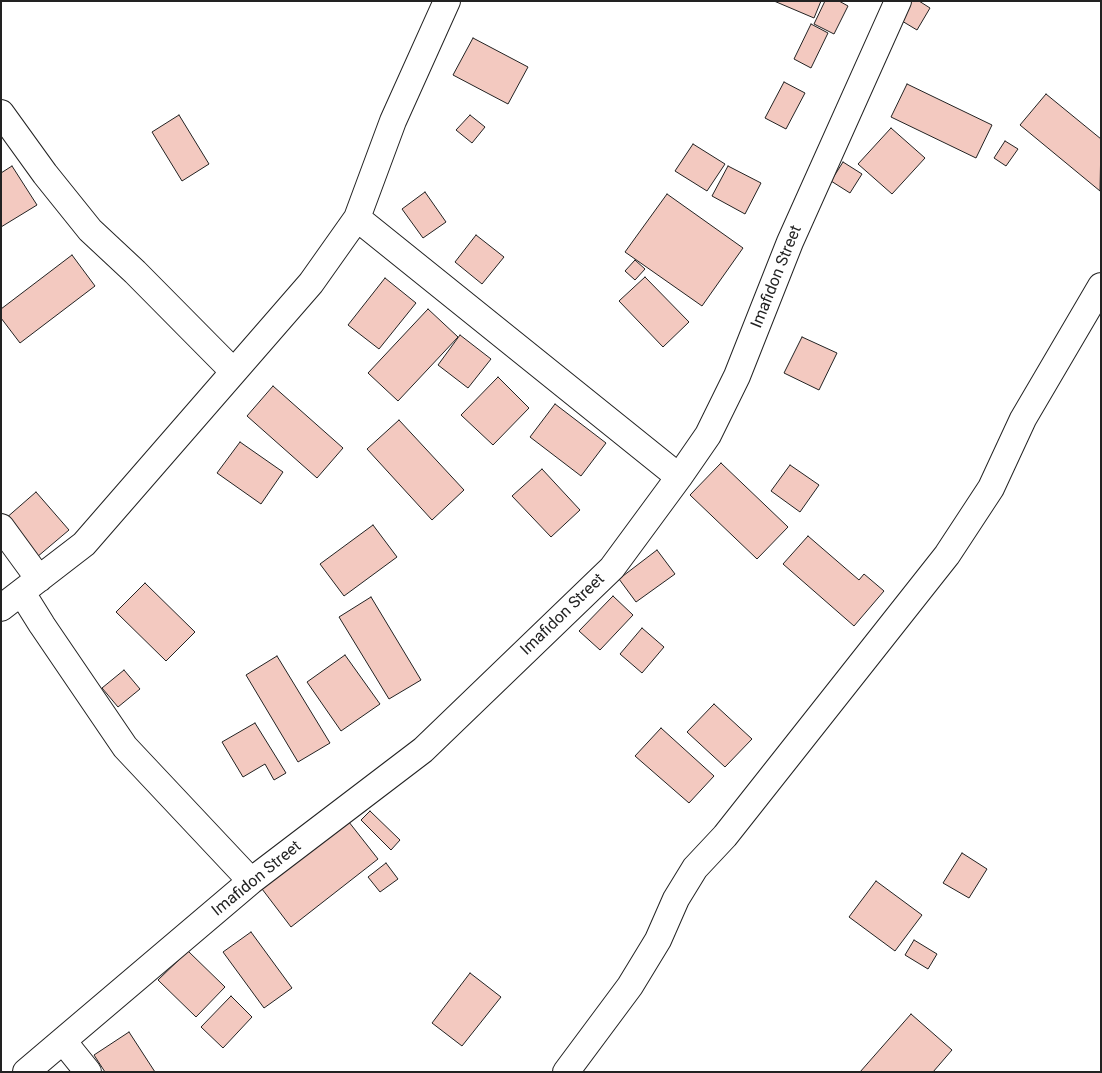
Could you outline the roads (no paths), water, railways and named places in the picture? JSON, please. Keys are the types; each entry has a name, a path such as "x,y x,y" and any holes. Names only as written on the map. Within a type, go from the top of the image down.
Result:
{"street":[{"path":"21,593 84,544 310,283 357,218 393,121 447,1"},
{"name":"Imafidon Street","path":"26,1072 251,881 423,750 612,568 708,434 738,376 790,242 898,1"},
{"path":"1,113 45,174 90,230 135,272 233,371"},
{"path":"357,218 679,477"},
{"path":"566,1072 630,986 658,940 676,899 694,868 725,836 947,555 992,488 1023,419 1101,286"},
{"path":"1,527 21,593 125,747 251,881"},
{"path":"63,1041 88,1072"}]}
